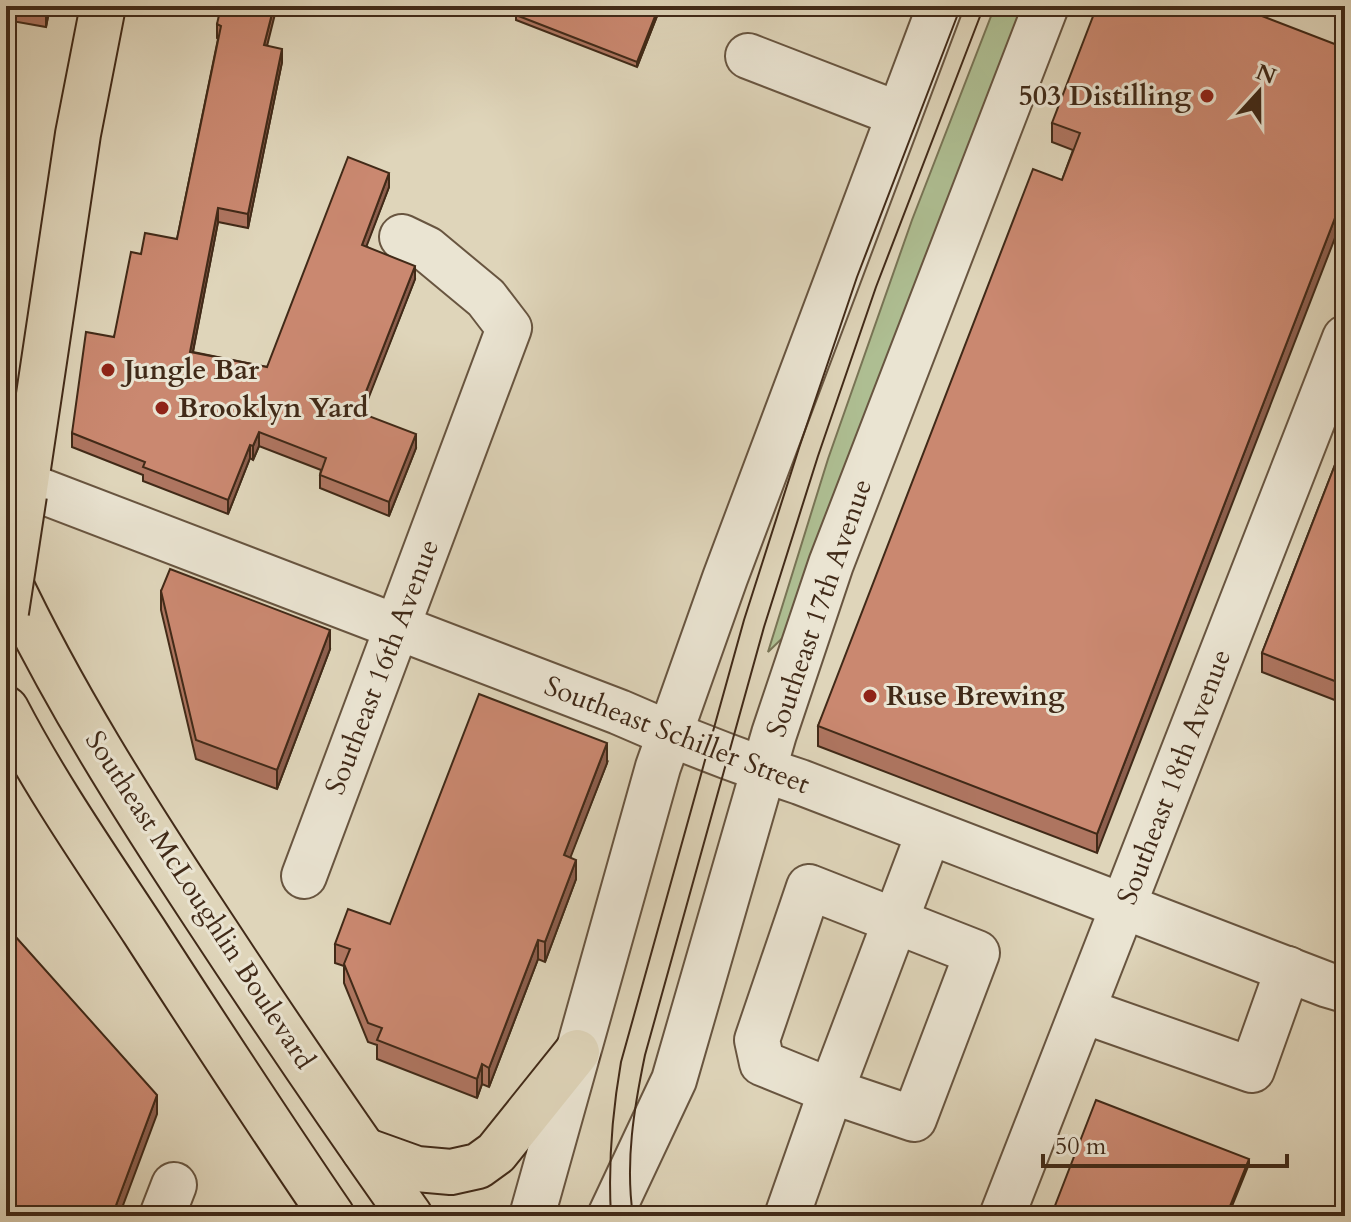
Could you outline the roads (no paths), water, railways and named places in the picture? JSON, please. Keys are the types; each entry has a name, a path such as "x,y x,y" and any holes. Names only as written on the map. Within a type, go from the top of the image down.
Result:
{"main road":[{"path":"6,612 78,134 103,6"},
{"name":"Southeast McLoughlin Boulevard","path":"6,575 69,696 151,833 258,996 410,1216"},
{"path":"6,709 66,813 332,1216"},
{"path":"364,1150 417,1169 451,1172 478,1166 496,1153 577,1052"}],"street":[{"path":"532,1216 669,734 940,6"},
{"name":"Southeast 17th Avenue","path":"610,1216 674,1080 763,770 831,564 1046,6"},
{"path":"748,56 898,114"},
{"name":"Southeast 16th Avenue","path":"304,876 509,328 486,298 427,249 402,237"},
{"name":"Southeast 18th Avenue","path":"1002,1216 1345,338"},
{"name":"Southeast Schiller Street","path":"25,490 397,627 669,734 1336,987"},
{"path":"787,1216 929,832"},
{"path":"809,887 977,953 914,1119 831,1091 762,1063 757,1040 809,887"},
{"path":"1084,1011 1252,1070 1288,969"}],"tram line":[{"path":"611,1216 612,1139 621,1062 744,620 857,277 961,6"},
{"path":"633,1216 630,1176 632,1135 645,1055 764,627 876,287 984,6"}],"place":[{"name":"503 Distilling","path":"1207,96"},
{"name":"Jungle Bar","path":"108,370"},
{"name":"Brooklyn Yard","path":"162,408"},
{"name":"Ruse Brewing","path":"870,696"}]}
